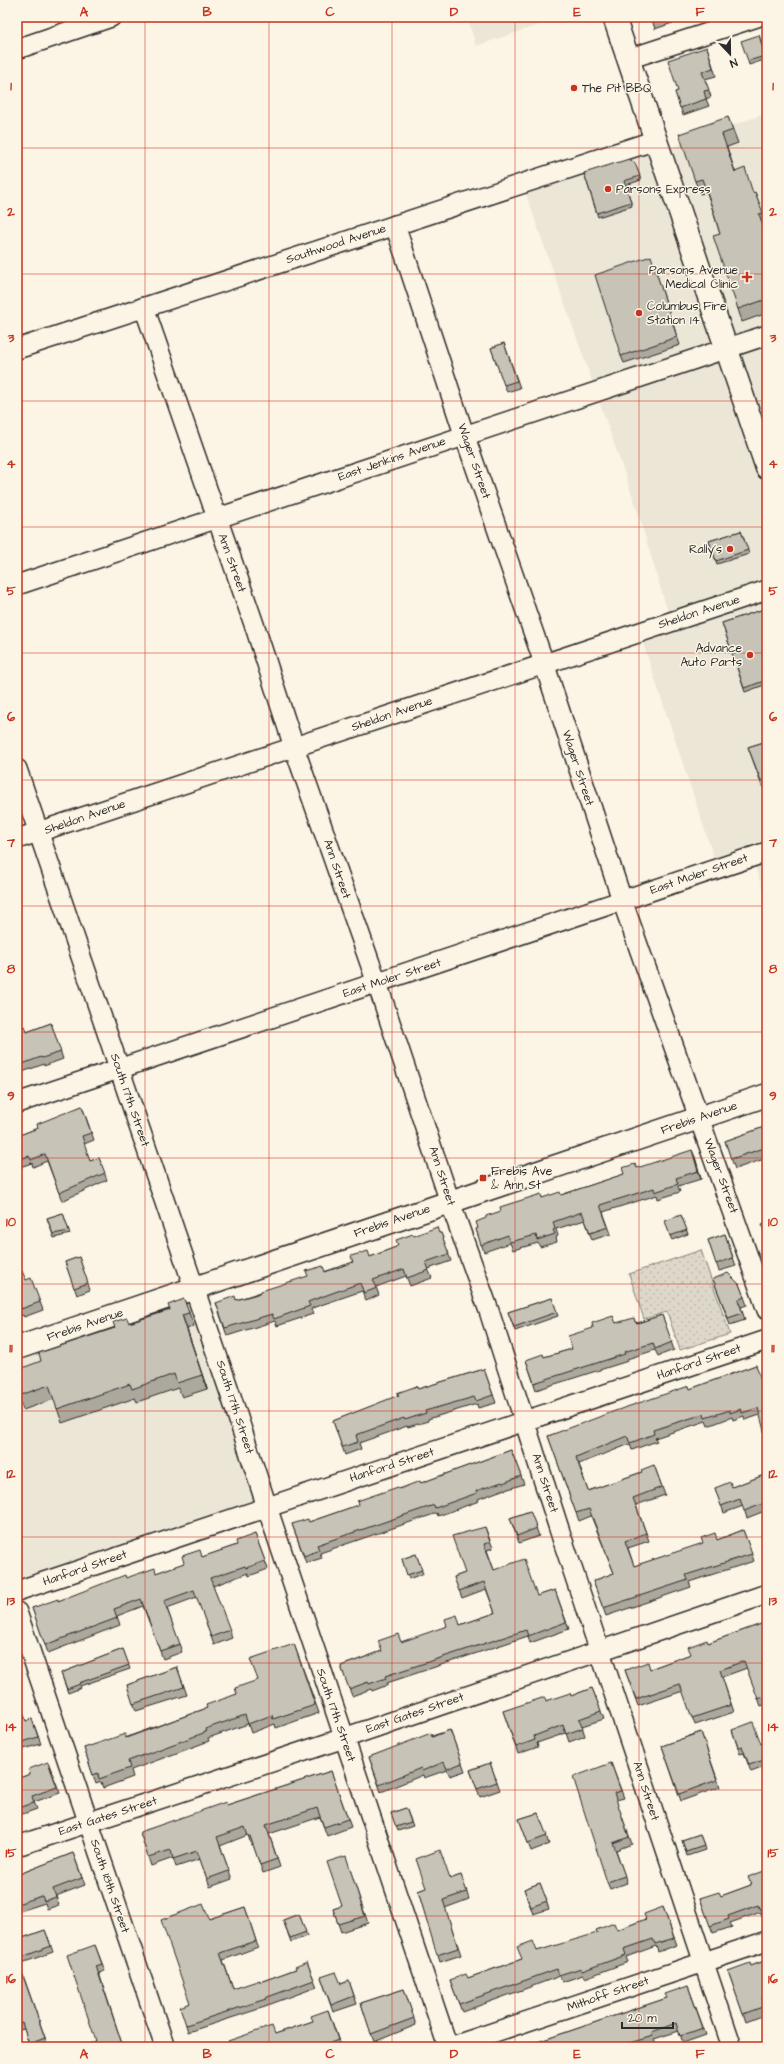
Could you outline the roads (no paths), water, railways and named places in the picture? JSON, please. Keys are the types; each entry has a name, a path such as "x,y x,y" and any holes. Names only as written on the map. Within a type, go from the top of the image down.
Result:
{"main road":[{"path":"614,17 767,468"},
{"name":"Frebis Avenue","path":"17,1348 767,1095"}],"street":[{"path":"18,45 111,17"},
{"path":"628,59 757,17"},
{"name":"Southwood Avenue","path":"17,350 656,140"},
{"name":"Wager Street","path":"394,225 464,434 544,663 622,900 767,1310"},
{"name":"Ann Street","path":"144,307 256,630 294,747 377,983 450,1202 489,1311 732,2047"},
{"name":"East Jenkins Avenue","path":"17,585 464,434 767,335"},
{"name":"Sheldon Avenue","path":"17,840 544,663 767,590"},
{"name":"South 17th Street","path":"17,769 195,1288 267,1507 449,2047"},
{"name":"East Moler Street","path":"17,1103 767,852"},
{"name":"Hanford Street","path":"17,1591 767,1340"},
{"name":"East Gates Street","path":"17,1846 767,1594"},
{"name":"South 18th Street","path":"17,1612 165,2047"},
{"name":"Mithoff Street","path":"449,2047 767,1941"}],"place":[{"name":"The Pit BBQ","path":"574,88"},
{"name":"Parsons Express","path":"608,189"},
{"name":"Parsons Avenue Medical Clinic","path":"747,277"},
{"name":"Columbus Fire Station 14","path":"639,313"},
{"name":"Rally's","path":"730,549"},
{"name":"Advance Auto Parts","path":"750,655"},
{"name":"Frebis Ave & Ann St","path":"483,1178"}]}
